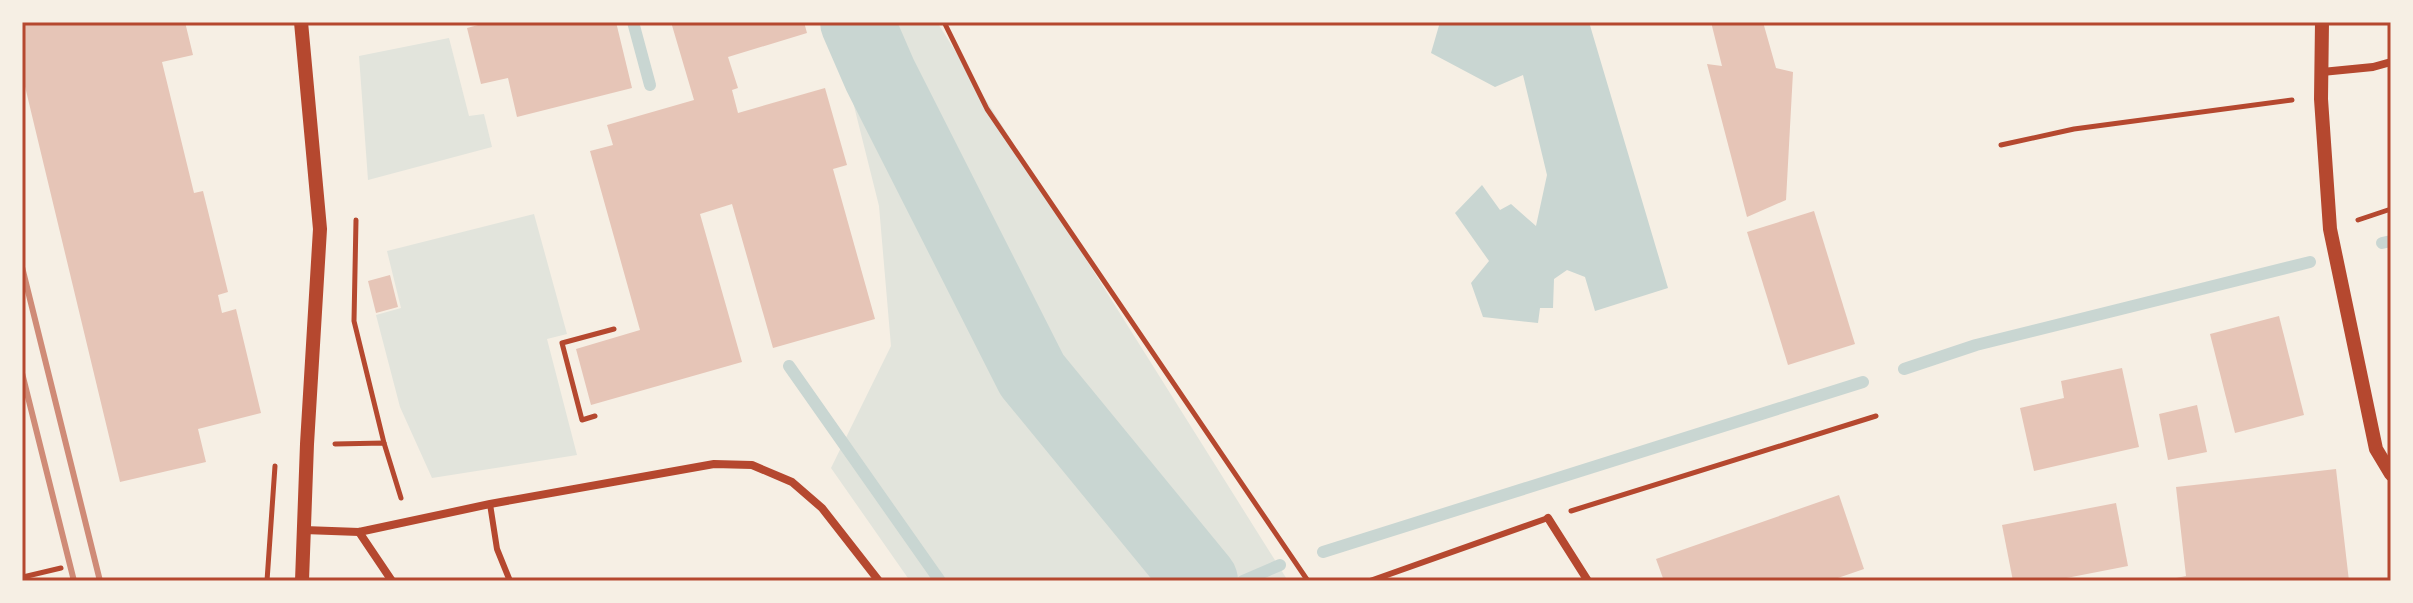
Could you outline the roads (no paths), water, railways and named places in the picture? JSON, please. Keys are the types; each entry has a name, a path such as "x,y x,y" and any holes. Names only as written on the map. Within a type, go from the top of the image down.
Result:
{"street":[{"path":"301,22 320,229 302,581"},
{"path":"2322,22 2321,99 2330,229 2376,449 2391,474"},
{"path":"2322,72 2391,62"},
{"path":"304,530 359,532 490,504 714,464 752,465 792,482 822,508 879,581"},
{"path":"1548,518 1588,581"},
{"path":"359,532 392,581"}],"lane":[{"path":"490,504 497,549 510,581"},
{"path":"1370,581 1548,518"}],"waterway":[{"path":"633,22 650,85"},
{"path":"857,22 880,75 1032,375 1201,581"},
{"path":"2382,243 2391,241"},
{"path":"1904,369 1976,345 2310,262"},
{"path":"789,366 940,581"},
{"path":"1323,552 1863,382"},
{"path":"1243,581 1280,565"}],"railway":[{"path":"22,267 100,581"},
{"path":"22,373 74,581"}]}
